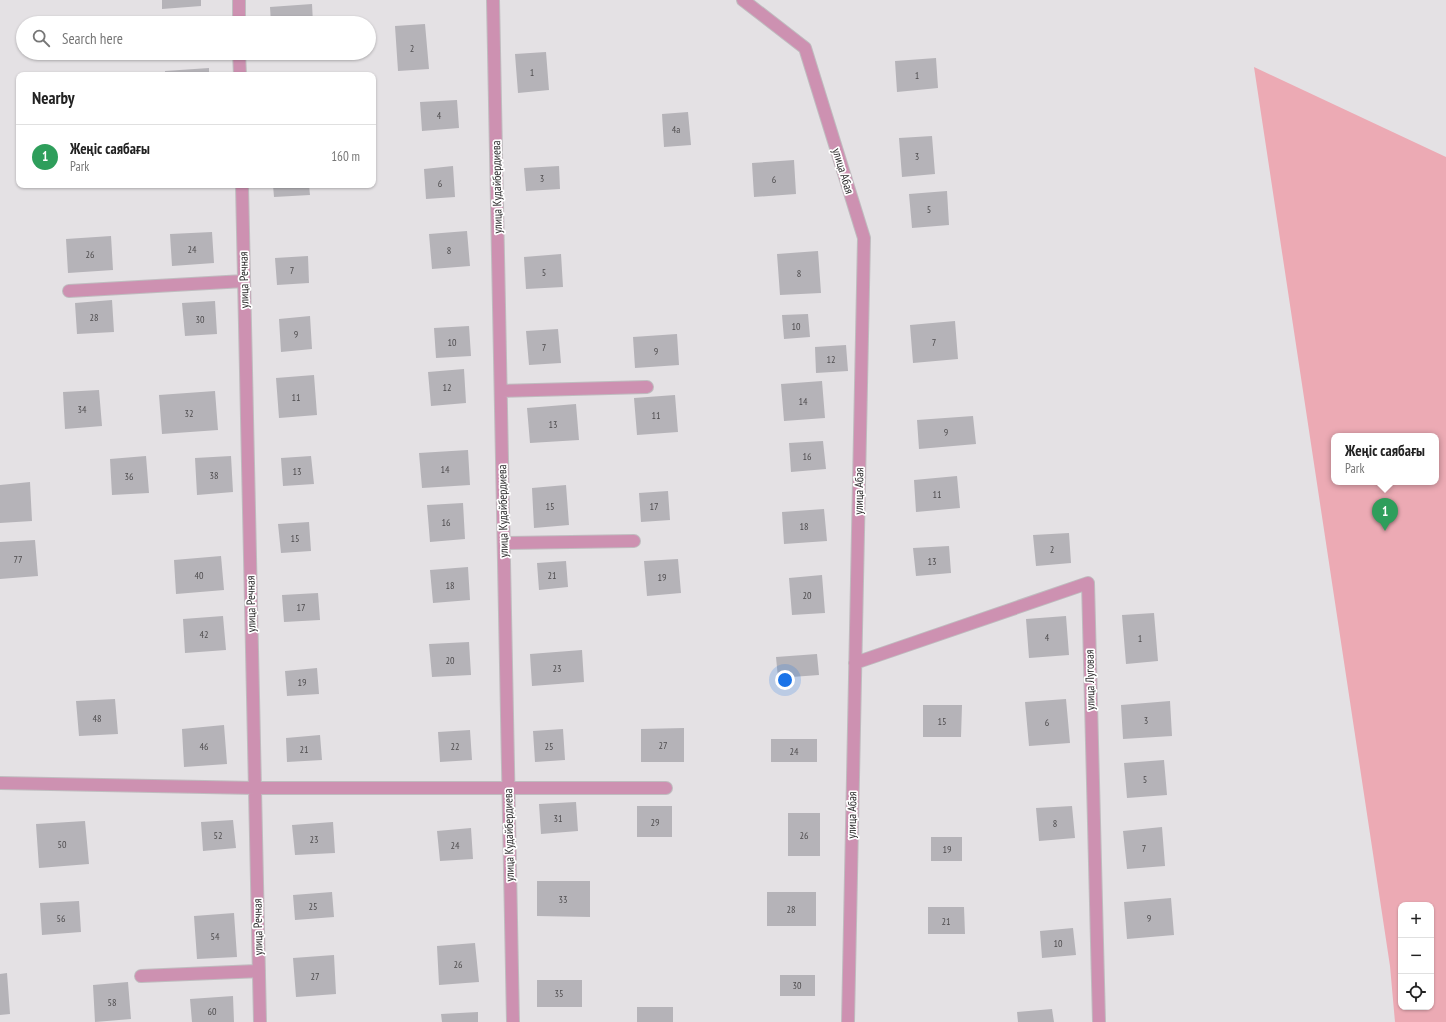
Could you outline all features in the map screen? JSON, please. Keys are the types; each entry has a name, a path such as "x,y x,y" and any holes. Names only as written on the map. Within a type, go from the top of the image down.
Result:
{"street":[{"path":"239,0 239,16"},
{"name":"улица Кудайбердиева","path":"493,0 513,1022"},
{"name":"улица Абая","path":"743,0 804,48 864,238 848,1022"},
{"path":"239,60 240,72"},
{"name":"улица Речная","path":"242,188 260,1022"},
{"path":"69,291 244,282"},
{"path":"501,391 648,387"},
{"path":"504,543 634,541"},
{"name":"улица Луговая","path":"855,663 1088,583 1099,1022"},
{"path":"0,783 255,788 666,788"},
{"path":"141,976 259,971"}],"shaded area":[{"path":"1254,67 1446,157 1446,1022 1395,1022 1390,966"}],"building":[{"path":"162,0 201,0 201,6 162,9"},
{"path":"312,4 313,16 271,16 270,7"},
{"path":"425,24 429,69 398,71 395,26"},
{"path":"546,52 549,90 518,93 515,54"},
{"path":"936,58 938,88 897,92 895,61"},
{"path":"209,68 209,72 165,71"},
{"path":"457,100 459,128 422,131 420,102"},
{"path":"688,112 691,145 664,147 662,114"},
{"path":"932,136 935,174 902,177 899,138"},
{"path":"794,160 796,194 754,197 752,163"},
{"path":"453,166 455,197 426,199 424,169"},
{"path":"559,166 560,189 526,191 524,168"},
{"path":"273,188 309,188 310,195 274,197"},
{"path":"947,191 949,225 912,228 909,194"},
{"path":"467,231 470,266 432,269 429,234"},
{"path":"212,232 214,263 172,266 170,234"},
{"path":"111,236 113,270 68,273 66,239"},
{"path":"818,251 821,293 780,295 777,254"},
{"path":"561,254 563,287 526,289 524,257"},
{"path":"308,256 309,283 277,285 275,258"},
{"path":"112,300 114,332 77,334 75,303"},
{"path":"215,301 217,334 185,336 182,303"},
{"path":"808,314 810,337 784,339 782,315"},
{"path":"310,316 312,349 281,352 279,319"},
{"path":"955,321 958,359 913,363 910,325"},
{"path":"469,326 471,356 436,358 434,328"},
{"path":"558,329 561,363 529,365 526,331"},
{"path":"677,334 679,365 635,368 633,337"},
{"path":"846,345 848,371 816,373 815,347"},
{"path":"464,369 466,403 431,406 428,372"},
{"path":"314,375 317,415 279,418 276,378"},
{"path":"822,381 825,418 784,421 781,384"},
{"path":"99,390 102,426 65,429 63,392"},
{"path":"215,391 218,430 162,434 159,395"},
{"path":"675,395 678,432 637,435 634,398"},
{"path":"576,404 579,440 530,443 527,408"},
{"path":"973,416 976,444 919,449 917,420"},
{"path":"823,441 826,469 791,472 789,443"},
{"path":"468,450 470,485 422,488 419,453"},
{"path":"146,456 149,493 112,495 110,459"},
{"path":"231,456 233,492 197,495 195,458"},
{"path":"311,456 314,484 283,486 281,458"},
{"path":"957,476 960,508 916,512 914,480"},
{"path":"30,482 32,521 0,523 0,485"},
{"path":"566,485 569,525 534,528 532,488"},
{"path":"668,491 670,520 641,522 639,493"},
{"path":"463,503 465,539 430,542 427,505"},
{"path":"824,509 827,541 784,544 782,512"},
{"path":"309,522 311,551 281,553 278,524"},
{"path":"1069,533 1071,563 1036,566 1033,535"},
{"path":"35,540 38,576 0,579 0,542"},
{"path":"949,546 951,573 916,576 913,548"},
{"path":"221,556 224,590 176,594 174,560"},
{"path":"678,559 681,593 647,596 644,561"},
{"path":"566,561 568,587 539,590 537,563"},
{"path":"468,567 470,600 433,603 430,570"},
{"path":"822,575 825,613 792,615 789,578"},
{"path":"318,593 320,620 284,622 282,595"},
{"path":"1154,613 1158,661 1126,664 1122,615"},
{"path":"223,616 226,650 185,653 183,619"},
{"path":"1066,616 1069,655 1029,658 1026,619"},
{"path":"469,642 471,675 432,677 429,644"},
{"path":"582,650 584,682 532,686 530,654"},
{"path":"817,654 819,675 778,678 776,657"},
{"path":"317,668 319,694 287,696 285,671"},
{"path":"115,699 118,734 79,736 76,701"},
{"path":"1066,699 1070,743 1029,746 1025,702"},
{"path":"1170,701 1172,736 1123,739 1121,705"},
{"path":"923,705 962,705 961,737 923,737"},
{"path":"224,725 227,764 184,767 182,729"},
{"path":"684,728 684,762 641,762 641,729"},
{"path":"563,729 565,760 535,762 533,731"},
{"path":"470,730 472,760 440,762 438,732"},
{"path":"320,735 322,760 287,762 286,738"},
{"path":"771,739 817,739 817,762 771,762"},
{"path":"1164,760 1167,795 1127,798 1124,763"},
{"path":"576,802 578,831 541,834 539,804"},
{"path":"637,806 672,806 672,837 637,837"},
{"path":"1072,806 1075,838 1039,841 1036,808"},
{"path":"788,813 820,813 820,856 788,856"},
{"path":"233,820 236,848 203,851 201,822"},
{"path":"85,821 89,864 39,868 36,824"},
{"path":"333,822 335,853 295,855 292,825"},
{"path":"1162,827 1165,866 1127,869 1123,831"},
{"path":"471,828 473,859 440,861 437,831"},
{"path":"931,837 962,837 962,861 931,861"},
{"path":"537,881 590,881 590,917 537,916"},
{"path":"332,892 334,917 295,920 293,895"},
{"path":"767,892 816,892 816,926 767,926"},
{"path":"1171,898 1174,935 1127,939 1124,902"},
{"path":"79,901 81,932 42,935 40,903"},
{"path":"928,907 964,907 965,934 928,934"},
{"path":"234,913 237,957 197,959 194,916"},
{"path":"1073,928 1076,955 1042,958 1040,931"},
{"path":"475,943 479,982 439,985 437,946"},
{"path":"334,955 336,994 296,997 293,958"},
{"path":"7,973 10,1014 0,1015 0,974"},
{"path":"780,975 815,975 815,996 780,996"},
{"path":"537,980 582,980 582,1007 537,1007"},
{"path":"128,982 131,1019 95,1022 93,985"},
{"path":"233,996 234,1022 192,1022 190,999"},
{"path":"637,1007 673,1007 673,1022 637,1022"},
{"path":"1052,1009 1054,1022 1018,1022 1017,1012"},
{"path":"478,1012 478,1022 442,1022 441,1014"}],"place":[{"name":"Жеңіс саябағы","path":"1385,531"}]}
